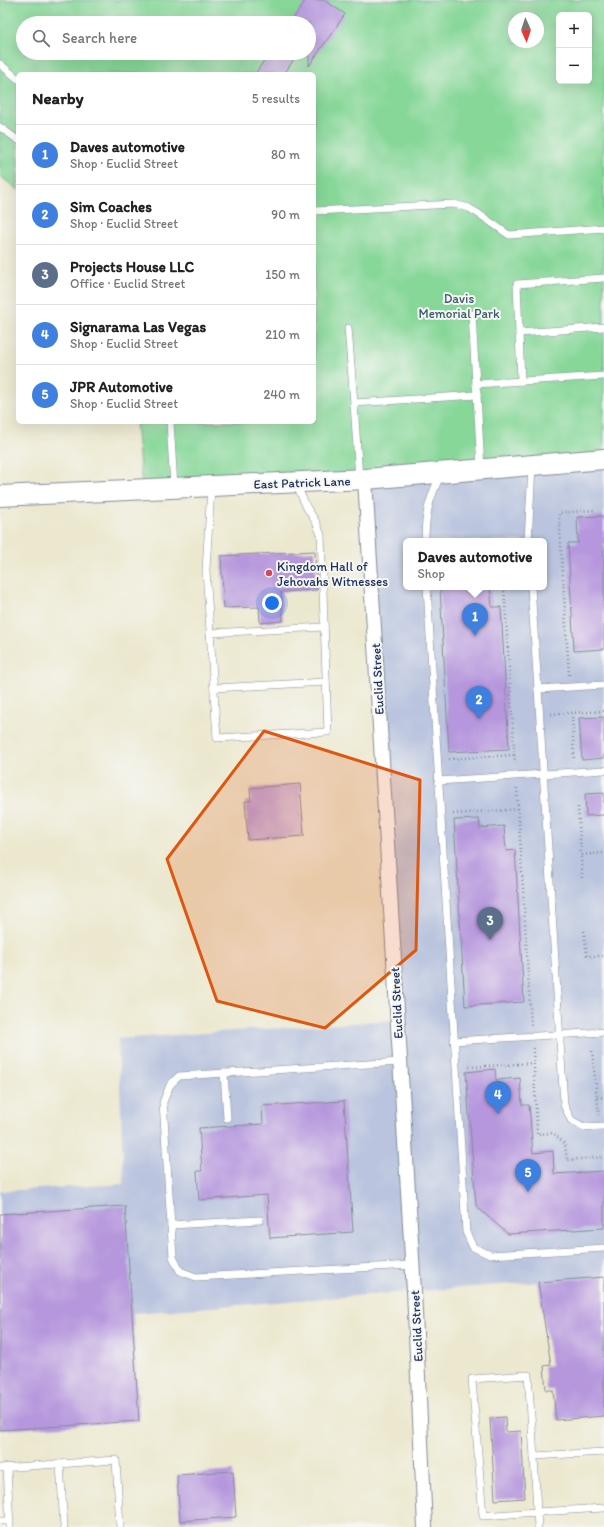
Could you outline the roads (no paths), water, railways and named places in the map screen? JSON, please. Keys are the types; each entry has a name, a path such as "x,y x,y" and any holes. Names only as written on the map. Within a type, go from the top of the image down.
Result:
{"main road":[{"name":"East Patrick Lane","path":"0,496 362,479 604,459"}],"street":[{"name":"Euclid Street","path":"362,479 400,1062 425,1527"}],"lane":[{"path":"0,64 16,77"},
{"path":"0,127 16,139"},
{"path":"316,211 454,204 469,208 509,235 604,228"},
{"path":"521,381 517,284 604,278"},
{"path":"472,314 481,470"},
{"path":"519,333 604,327"},
{"path":"348,328 362,479"},
{"path":"476,384 604,376"},
{"path":"354,403 477,395"},
{"path":"170,424 174,487"},
{"path":"528,538 532,465"},
{"path":"425,538 425,519 432,494 442,473"},
{"path":"211,485 206,570 217,738 328,732 322,535 294,482"},
{"path":"427,590 466,1232 473,1247 490,1255 604,1248"},
{"path":"531,590 564,1105 571,1120 584,1127 602,1126"},
{"path":"210,633 324,627"},
{"path":"214,688 326,682"},
{"path":"538,689 604,685"},
{"path":"438,781 604,770"},
{"path":"454,1041 604,1032"},
{"path":"400,1062 179,1076 170,1084 163,1102 173,1257 180,1270 196,1277 412,1265"},
{"path":"224,1073 227,1118"},
{"path":"171,1225 260,1220"},
{"path":"538,1527 537,1512 534,1456 528,1375 472,1379 483,1516 537,1512 604,1508"},
{"path":"534,1456 604,1452"},
{"path":"0,1521 10,1524 3,1468 116,1460 120,1527"},
{"path":"60,1464 64,1527"}],"place":[{"name":"Kingdom Hall of Jehovahs Witnesses","path":"269,573"},
{"name":"Daves automotive","path":"475,636"},
{"name":"Sim Coaches","path":"479,719"},
{"name":"Projects House LLC","path":"490,940"},
{"name":"Signarama Las Vegas","path":"498,1114"},
{"name":"JPR Automotive","path":"528,1192"}],"park label":[{"name":"Davis Memorial Park","path":"459,306"}]}
